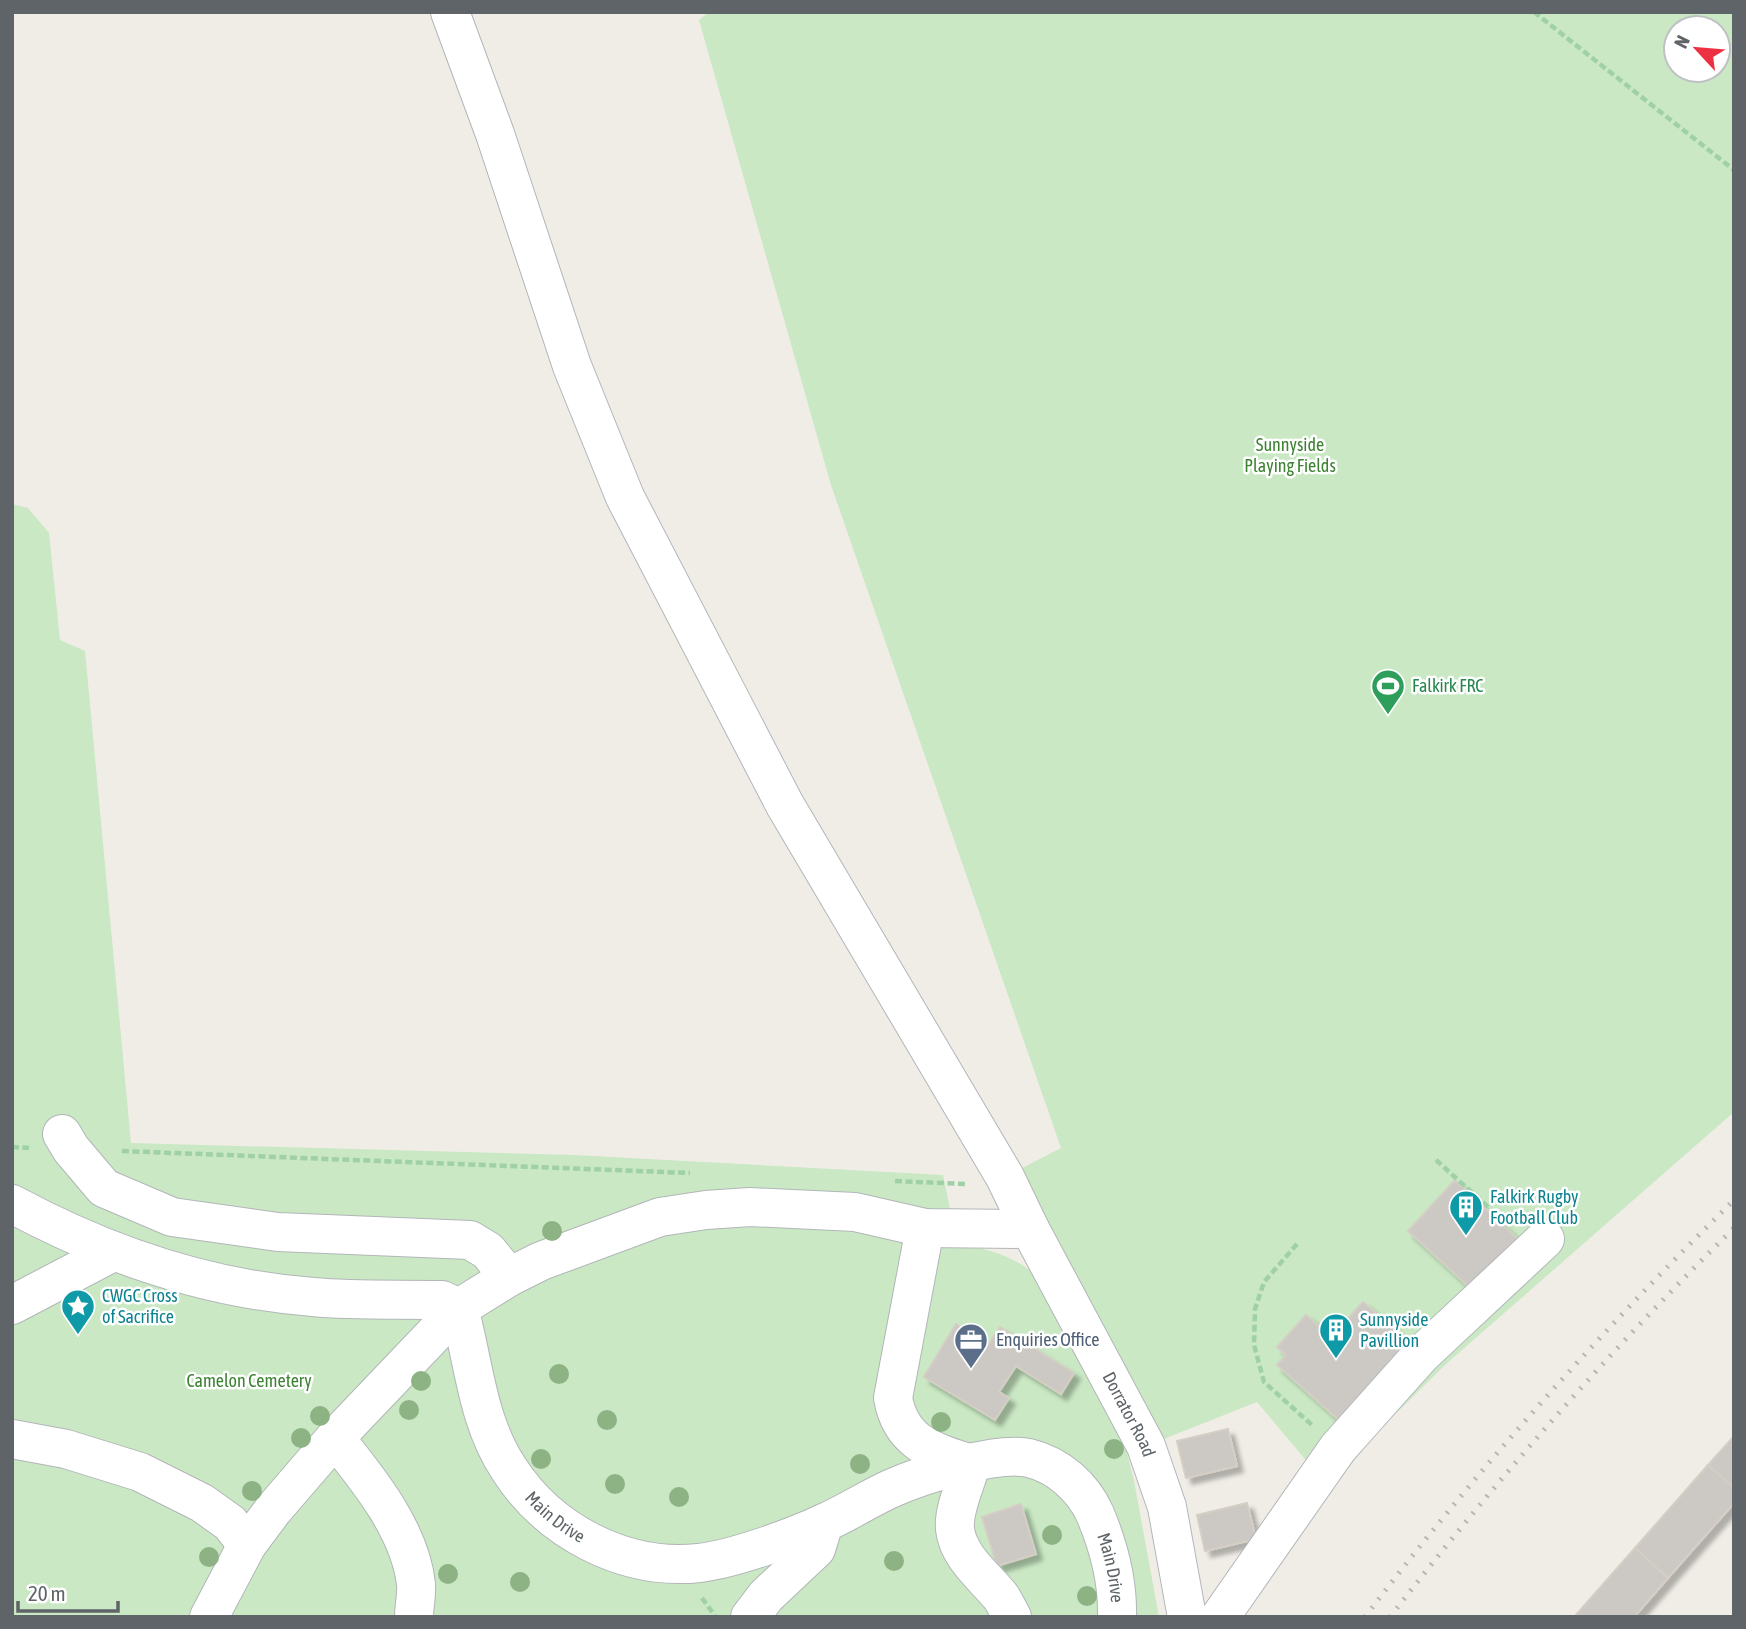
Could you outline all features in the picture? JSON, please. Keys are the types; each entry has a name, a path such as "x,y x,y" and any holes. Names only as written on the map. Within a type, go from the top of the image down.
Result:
{"street":[{"name":"Dorrator Road","path":"450,12 495,134 572,366 625,497 785,805 1009,1186 1146,1446 1167,1507 1187,1617"},
{"path":"67,1142 104,1188 172,1217 278,1233 470,1240 488,1251 509,1277"},
{"path":"12,1204 61,1230 113,1252 184,1275 244,1288 313,1297 442,1300 459,1308"},
{"path":"209,1617 247,1545 335,1437 459,1308 541,1261 660,1217 706,1210 750,1208 855,1212 925,1228 1030,1228"},
{"path":"925,1228 893,1398 895,1413 908,1434 933,1452 971,1464 958,1507 955,1529 961,1547 979,1573 1002,1598 1012,1617"},
{"path":"1220,1617 1338,1448 1421,1355 1540,1245"},
{"path":"12,1305 113,1252"},
{"name":"Main Drive","path":"459,1308 483,1415 491,1438 509,1469 528,1495 566,1529 612,1552 680,1564 727,1558 824,1523 891,1489 932,1473 1001,1458 1027,1458 1049,1466 1070,1479 1088,1499 1107,1541 1115,1579 1117,1617"},
{"path":"335,1437 374,1486 410,1555 416,1586 414,1617"},
{"path":"12,1439 66,1449 140,1472 202,1503 230,1523 247,1545"},
{"path":"750,1617 765,1596 816,1549 824,1523"}],"path":[{"path":"1534,12 1734,170"},
{"path":"12,1147 67,1142 697,1174"},
{"path":"1436,1160 1540,1245"},
{"path":"892,1181 1009,1186"},
{"path":"1297,1244 1264,1282 1255,1309 1254,1345 1264,1382 1338,1448"}],"green space":[{"name":"Sunnyside Playing Fields","path":"709,12 1734,12 1734,1112 1446,1364 1380,1429 1323,1499 1310,1465 1257,1402 1146,1446 1005,1177 1061,1148 831,485 699,20"},
{"name":"Camelon Cemetery","path":"12,504 28,508 49,533 60,640 85,651 131,1143 574,1155 943,1175 960,1244 1008,1258 1028,1269 1049,1286 1125,1444 1159,1617 12,1617"}],"building":[{"name":"Falkirk Rugby Football Club","path":"1455,1180 1523,1244 1477,1294 1408,1231"},
{"name":"Sunnyside Pavillion","path":"1363,1302 1408,1341 1339,1420 1277,1365 1286,1355 1277,1347 1306,1315 1331,1337"},
{"name":"Enquiries Office","path":"956,1324 988,1345 1000,1327 1074,1373 1061,1394 1016,1366 999,1392 1009,1398 995,1420 924,1377"},
{"path":"1228,1429 1237,1466 1186,1478 1177,1441"},
{"path":"1734,1436 1734,1488 1708,1465"},
{"path":"1708,1465 1734,1488 1734,1503 1668,1578 1635,1548"},
{"path":"1247,1503 1256,1539 1205,1551 1197,1515"},
{"path":"1021,1504 1036,1554 997,1566 982,1517"},
{"path":"1635,1548 1668,1578 1634,1617 1574,1617"}],"railway":[{"path":"1365,1617 1451,1508 1542,1402 1636,1299 1734,1200"},
{"path":"1390,1617 1471,1515 1556,1416 1643,1321 1734,1228"}],"place":[{"name":"Falkirk FRC","path":"1388,716"},
{"name":"Falkirk Rugby Football Club","path":"1466,1237"},
{"name":"CWGC Cross of Sacrifice","path":"78,1336"},
{"name":"Sunnyside Pavillion","path":"1336,1360"},
{"name":"Enquiries Office","path":"971,1370"}]}
